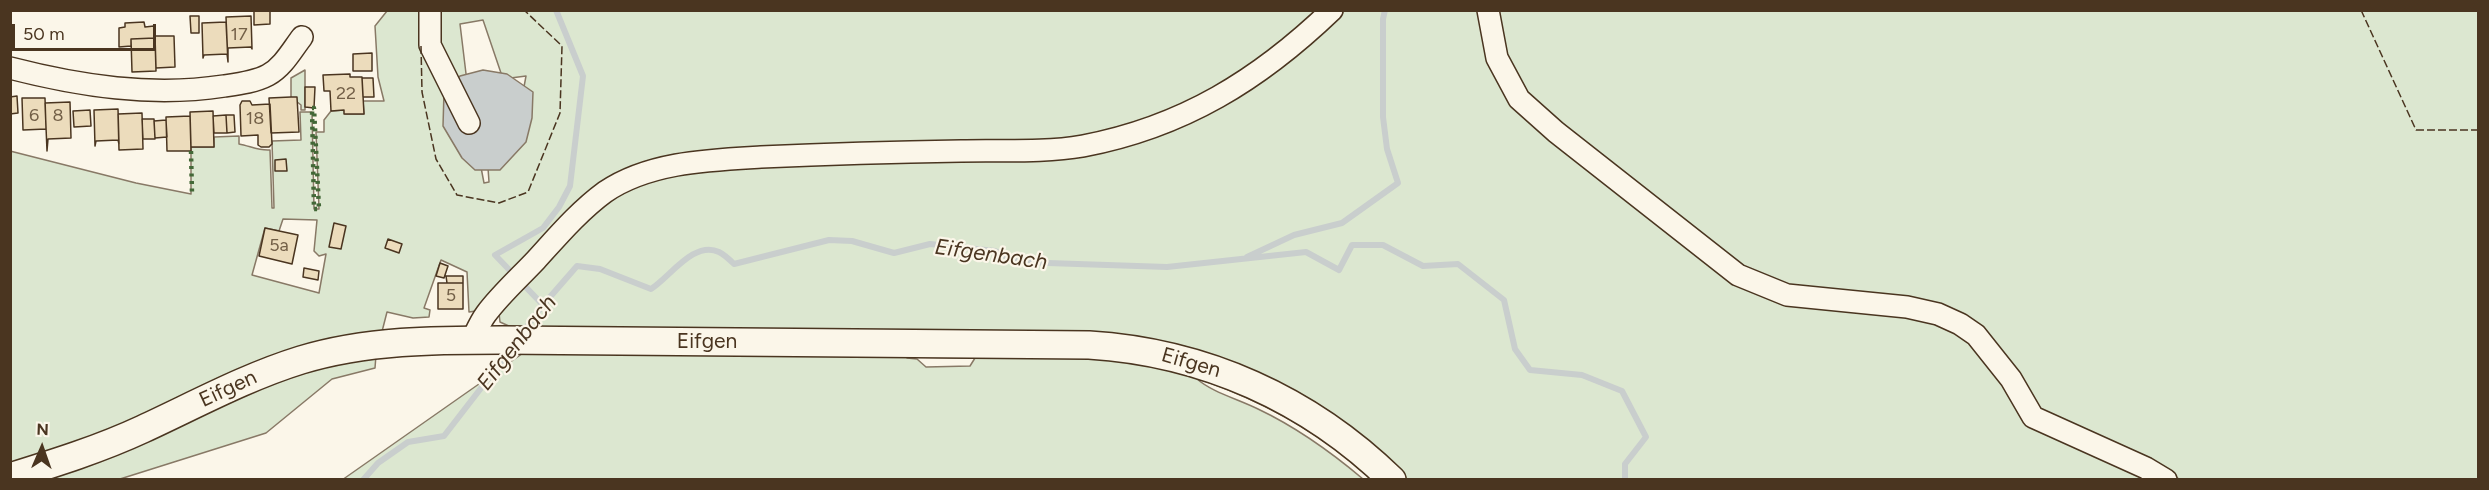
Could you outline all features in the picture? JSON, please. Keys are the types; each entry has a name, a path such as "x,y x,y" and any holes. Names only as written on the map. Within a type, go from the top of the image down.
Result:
{"main road":[{"name":"Eifgen","path":"10,477 105,445 231,387 301,360 385,343 543,340 1089,345 1138,349 1216,369 1266,389 1338,433 1392,480"}],"street":[{"path":"430,10 430,45 470,123"},
{"path":"479,340 485,315 561,232 605,192 645,173 721,159 897,152 1032,150 1080,146 1116,138 1150,129 1175,118 1260,73 1332,10"},
{"path":"1488,10 1497,58 1518,99 1556,132 1738,275 1787,295 1907,307 1938,314 1960,324 1976,335 2011,379 2033,417 2146,468 2166,480"},
{"path":"10,68 52,79 91,85 170,90 207,89 237,84 269,74 283,63 302,38"}],"green space":[{"path":"387,11 2478,11 2478,479 2179,479 2145,461 2154,479 1406,479 1392,465 1221,359 511,327 500,322 499,313 469,312 467,272 441,260 424,308 430,310 429,317 413,318 387,312 375,368 332,379 266,433 120,479 11,479 10,151 136,183 191,194 191,147 214,147 214,137 239,136 239,144 270,150 272,208 274,208 272,141 301,140 300,112 312,112 314,209 319,209 316,132 324,132 324,120 331,111 344,110 345,114 364,114 363,101 384,101 378,77 375,26","holes":["483,20 503,79 526,76 519,114 488,168 489,182 484,183 471,115 460,24","283,219 317,220 314,251 319,256 326,254 319,293 252,275 265,228 279,231"]},
{"path":"305,70 305,110 301,110 301,105 291,97 291,78"},
{"path":"526,351 1081,355 1124,359 1204,376 1277,407 1345,452 1378,479 1371,479 1331,446 1289,419 1244,396 1196,378 1217,391 1286,424 1326,450 1363,479 342,480","holes":["907,357 975,358 970,366 926,367 917,359"]}],"shaded area":[{"path":"483,70 507,74 533,92 532,118 526,142 500,170 475,170 462,158 443,126 444,92 460,76"}],"building":[{"path":"254,10 270,10 270,24 254,25"},
{"path":"190,16 199,16 199,33 191,33"},
{"path":"251,16 252,49 251,47 228,48 228,62 226,17"},
{"path":"144,22 145,27 154,26 155,38 131,39 131,46 119,47 119,28 125,27 125,23"},
{"path":"226,22 228,62 227,54 204,55 203,58 202,23"},
{"path":"155,36 174,36 175,67 156,68"},
{"path":"155,38 156,71 132,72 131,39"},
{"path":"372,53 372,71 353,71 353,54"},
{"path":"350,74 350,77 362,77 364,114 344,114 344,110 331,111 330,91 324,91 323,75"},
{"path":"362,78 373,78 374,97 363,97"},
{"path":"305,87 315,87 314,108 305,107"},
{"path":"17,96 18,113 10,114 10,97"},
{"path":"297,97 299,132 271,133 269,98"},
{"path":"22,98 45,98 46,129 23,130"},
{"path":"242,101 250,101 252,105 270,104 272,144 269,147 258,145 258,135 241,136 240,105"},
{"path":"70,102 71,138 48,139 47,151 45,103"},
{"path":"118,109 119,144 118,140 96,141 95,146 94,110"},
{"path":"90,110 91,126 74,127 73,111"},
{"path":"213,111 214,147 191,147 190,112"},
{"path":"142,113 143,149 119,150 118,114"},
{"path":"226,115 234,115 235,132 227,133"},
{"path":"226,115 227,133 214,133 213,116"},
{"path":"190,116 191,151 167,151 166,117"},
{"path":"142,119 154,119 155,139 143,139"},
{"path":"166,120 167,137 155,138 154,121"},
{"path":"286,159 287,171 275,171 275,160"},
{"path":"334,223 346,226 341,249 329,247"},
{"path":"265,228 298,235 292,264 259,256"},
{"path":"388,239 402,244 399,253 385,248"},
{"path":"440,263 448,266 444,278 436,276"},
{"path":"304,268 319,271 318,280 303,277"},
{"path":"446,276 463,276 463,283 447,283"},
{"path":"438,283 463,283 463,309 438,309"}],"waterway":[{"path":"543,305 495,255 543,228 559,207 570,186 583,76 556,10"},
{"path":"1247,257 1294,235 1342,223 1398,183 1387,149 1383,117 1383,19 1385,10"},
{"name":"Eifgenbach","path":"523,332 577,266 600,269 651,289 700,251 719,252 734,264 829,240 852,241 894,253 930,244 995,251 1018,262 1167,267 1306,252 1339,270 1352,245 1383,245 1423,266 1458,264 1504,300 1515,349 1530,370 1582,375 1622,391 1646,437 1625,464 1625,480"},
{"name":"Eifgenbach","path":"363,480 378,463 408,442 444,436 512,348"}],"hedge":[{"path":"312,108 314,108 319,209 314,209 312,108"},
{"path":"191,151 192,194"}],"fence":[{"path":"421,46 422,92 436,159 457,195 499,203 528,192 560,113 562,46 524,10"},
{"path":"2361,10 2416,130 2478,130"}]}
